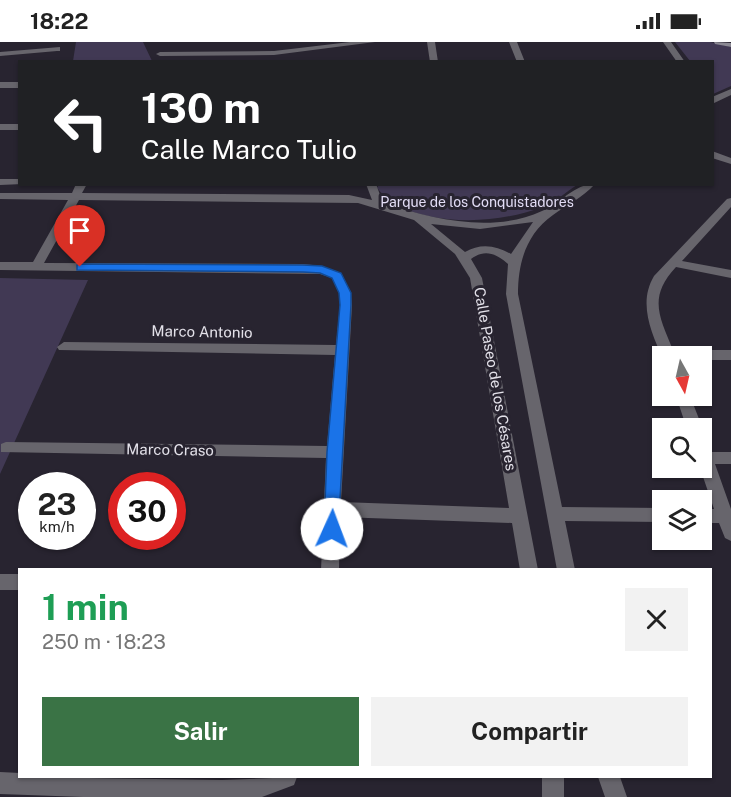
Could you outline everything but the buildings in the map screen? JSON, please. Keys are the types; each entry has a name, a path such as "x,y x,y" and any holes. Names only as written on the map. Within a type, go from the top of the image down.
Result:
{"street":[{"path":"160,54 274,53 371,42"},
{"path":"431,42 434,60"},
{"path":"513,42 520,60"},
{"path":"667,42 680,60"},
{"path":"718,42 731,45"},
{"path":"0,54 57,49"},
{"path":"0,85 18,85"},
{"path":"714,100 731,92"},
{"path":"0,127 18,127"},
{"path":"714,155 731,161"},
{"path":"0,182 18,182"},
{"path":"36,267 81,186"},
{"path":"372,186 378,202"},
{"path":"566,568 512,294 513,262 526,236 547,214 587,186"},
{"path":"0,196 322,196 378,202 411,216 446,223 481,225 516,222 547,214"},
{"path":"665,346 650,302 651,293 658,279 731,201"},
{"name":"Calle Paseo de los Césares","path":"411,216 444,237 466,257 476,278 529,568"},
{"path":"466,257 476,251 490,249 504,253 513,262"},
{"path":"673,263 731,274"},
{"path":"0,266 303,268 322,270 337,276 345,293 334,452 330,568"},
{"name":"Marco Antonio","path":"64,347 341,350"},
{"path":"712,355 731,355"},
{"name":"Marco Craso","path":"6,448 334,452"},
{"path":"712,455 731,458"},
{"path":"711,478 731,533"},
{"path":"333,509 520,516"},
{"path":"555,514 652,515"},
{"path":"712,516 724,516"},
{"path":"0,582 18,582"},
{"path":"0,783 222,791 254,789 283,778"},
{"path":"553,778 553,797"},
{"path":"609,778 616,797"}],"green space":[{"path":"76,42 143,42 152,60 73,60"},
{"path":"675,42 710,42 731,47 731,86 714,94 714,60 689,60"},
{"name":"Parque de los Conquistadores","path":"378,186 576,186 551,203 525,213 467,220 429,216 410,211 393,204 377,188"},
{"path":"0,278 88,280 0,474"}],"route":[{"path":"80,267 303,268 322,270 337,276 345,293 345,305 334,452 332,529"}]}
